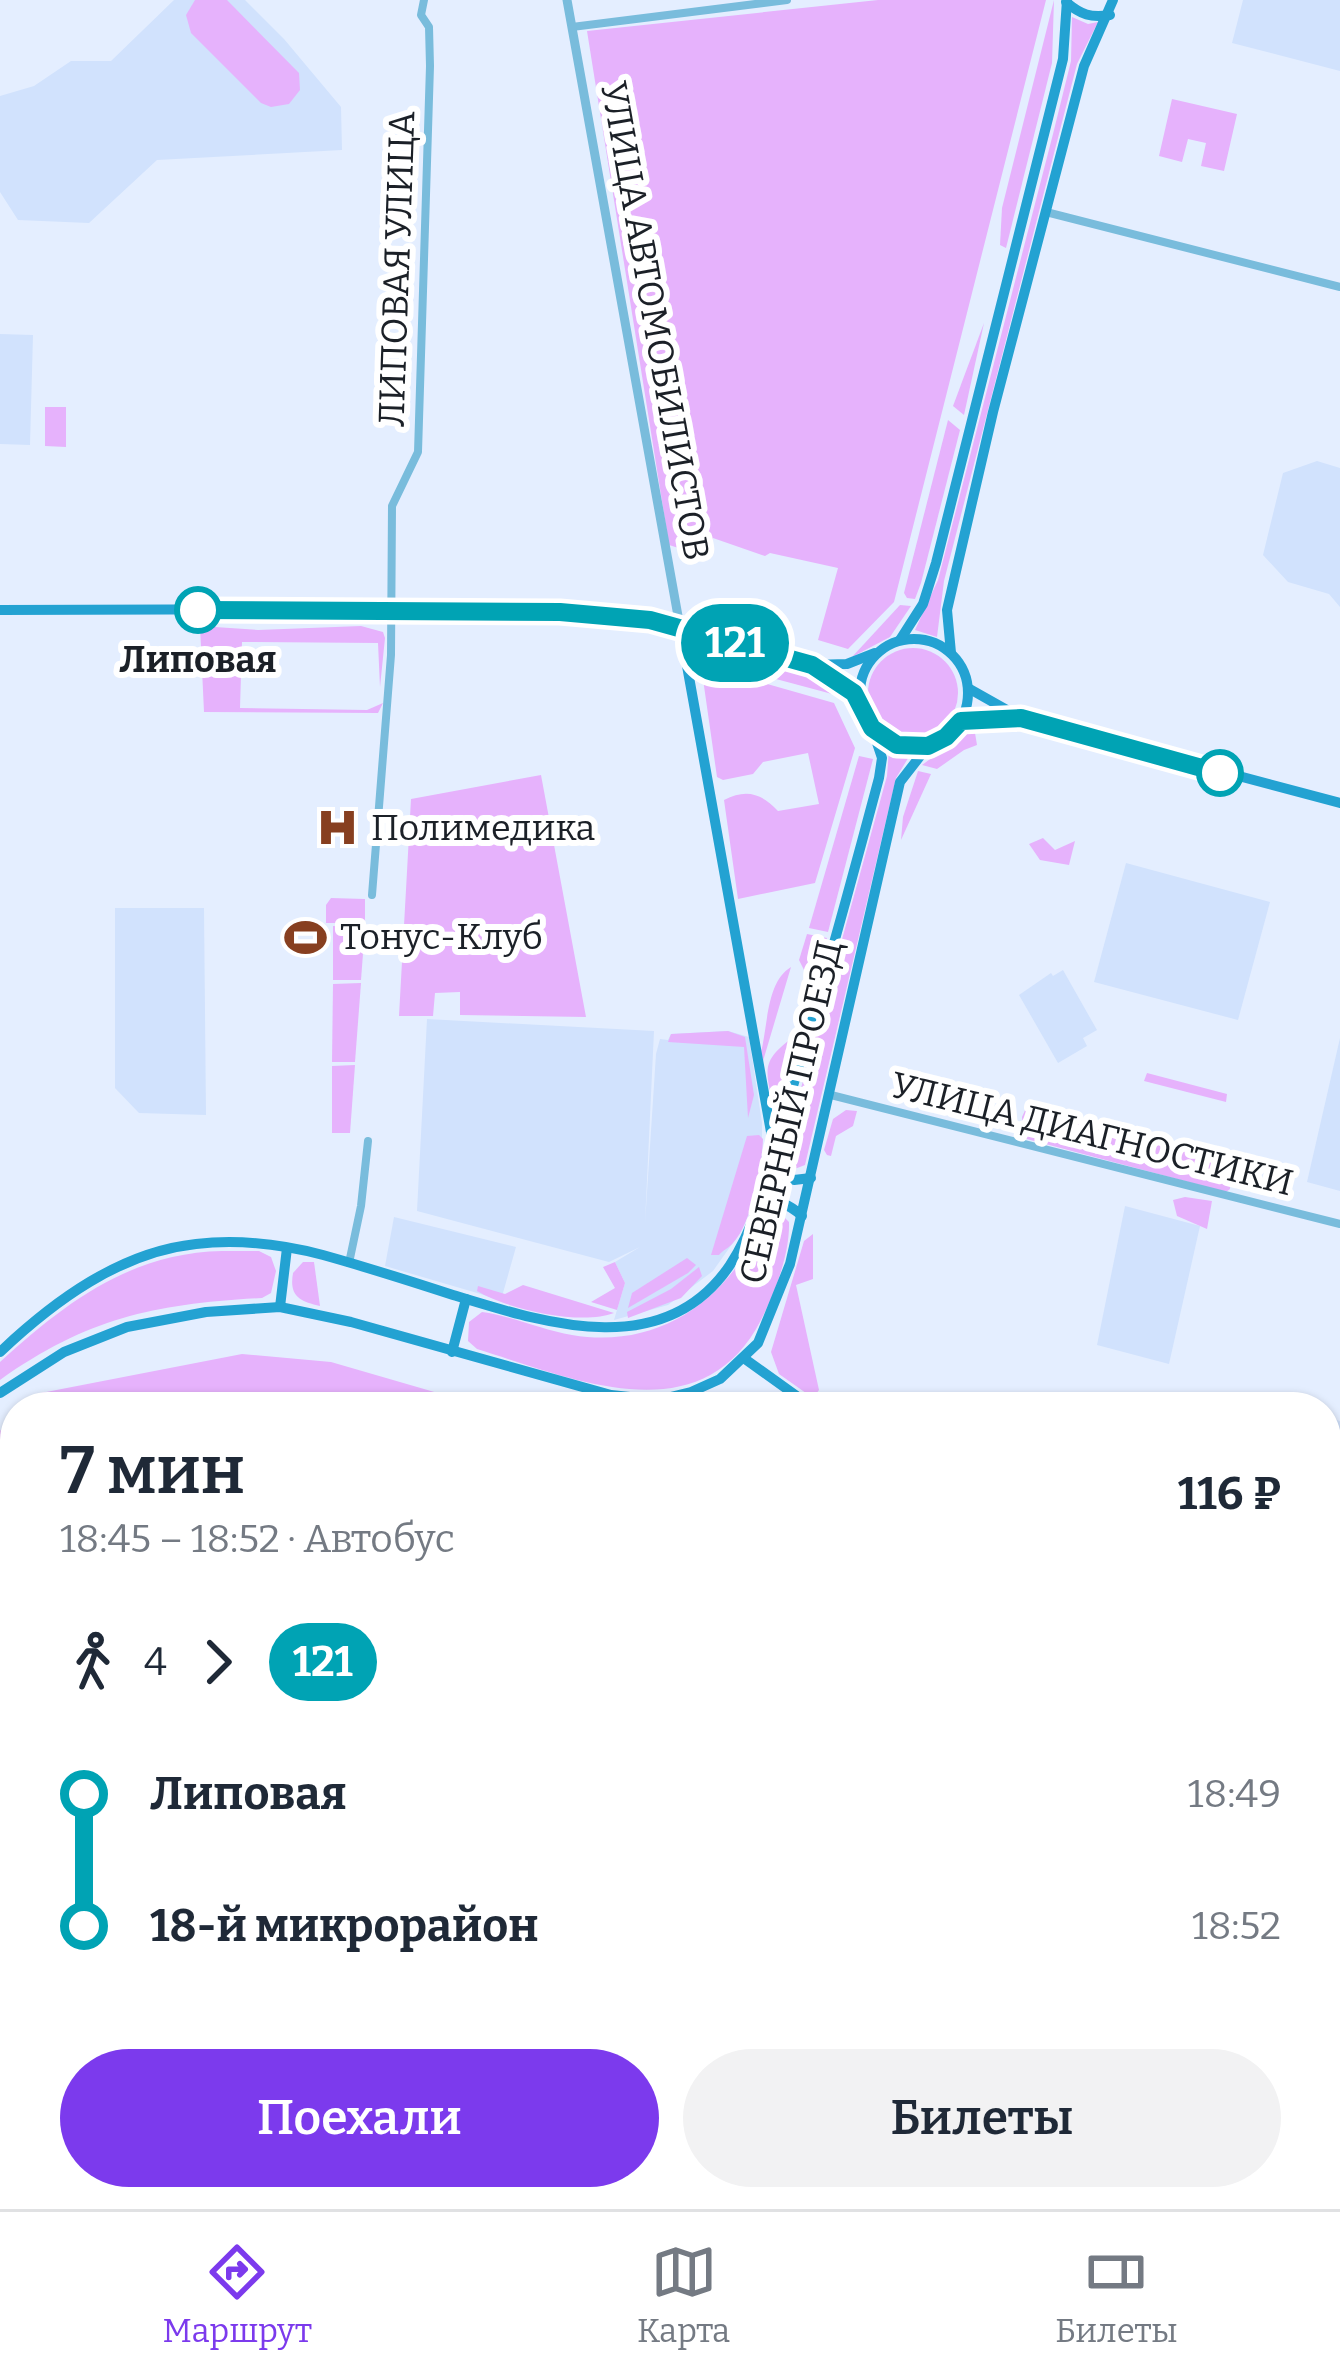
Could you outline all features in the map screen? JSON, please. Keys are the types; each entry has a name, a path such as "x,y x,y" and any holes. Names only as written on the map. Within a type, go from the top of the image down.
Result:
{"main road":[{"path":"951,653 947,610 993,412 1084,66 1113,0"},
{"path":"1067,1 1079,13 1110,15"},
{"path":"900,640 923,604 936,563 1063,59 1067,1"},
{"path":"0,610 579,613 680,627 812,665 854,693 872,728 897,745 928,746 946,737 961,721 968,688 963,669 951,653 927,640 900,640 847,664 812,665"},
{"name":"УЛИЦА АВТОМОБИЛИСТОВ","path":"680,627 774,1148"},
{"path":"861,706 860,686 878,652"},
{"path":"968,688 1021,718 1340,803"},
{"path":"961,721 1021,718"},
{"name":"СЕВЕРНЫЙ ПРОЕЗД","path":"0,1352 80,1287 132,1261 193,1244 237,1242 287,1248 573,1327 644,1324 683,1306 722,1276 759,1202 880,778 882,758 872,728"},
{"name":"СЕВЕРНЫЙ ПРОЕЗД","path":"691,1392 745,1359 774,1311 831,1095 900,782 928,746"},
{"path":"770,1168 794,1180 811,1178"},
{"path":"759,1202 773,1200 802,1216"},
{"path":"280,1307 287,1248"},
{"path":"452,1352 466,1298"},
{"name":"СЕВЕРНЫЙ ПРОЕЗД","path":"2,1392 64,1352 127,1327 206,1312 280,1307 351,1322 600,1392"},
{"path":"745,1359 791,1392"}],"street":[{"name":"ЛИПОВАЯ УЛИЦА","path":"372,895 392,609 392,506 418,452 430,66 429,27 421,15 424,0"},
{"name":"УЛИЦА АВТОМОБИЛИСТОВ","path":"567,0 680,627"},
{"path":"572,27 787,0"},
{"path":"1046,212 1340,287"},
{"name":"УЛИЦА ДИАГНОСТИКИ","path":"831,1095 1340,1224"},
{"path":"349,1263 368,1142"}],"shaded area":[{"path":"174,0 245,0 341,107 342,150 157,160 89,223 18,220 0,192 0,96 34,86 71,61 111,61"},
{"path":"195,0 227,0 299,73 300,90 289,104 271,107 261,103 191,33 186,15"},
{"path":"878,0 1046,0 894,602 848,649 818,640 838,568 770,553 765,556 713,538 707,557 669,545 587,31"},
{"path":"1054,0 1052,63 1006,248 1000,245 1002,208"},
{"path":"1243,0 1340,0 1340,71 1232,43"},
{"path":"1072,17 1088,24 1098,22 1077,64 944,581 937,637 915,630 938,580 1053,134 1071,61"},
{"path":"1172,99 1237,114 1224,171 1201,166 1206,143 1188,139 1182,162 1159,156"},
{"path":"984,323 964,415 953,406"},
{"path":"0,334 33,335 30,445 0,444"},
{"path":"45,407 66,407 66,447 45,446"},
{"path":"948,420 960,430 921,583 915,599 907,598 904,593"},
{"path":"1317,461 1340,468 1340,607 1329,594 1288,582 1263,555 1283,473"},
{"path":"900,605 911,606 890,637 852,657"},
{"path":"200,626 258,630 361,626 383,632 385,638 380,687 378,643 242,642 240,708 367,710 383,703 378,713 204,712"},
{"path":"913,648 944,662 958,693 944,724 913,738 882,724 868,693 882,662"},
{"path":"723,654 838,689 832,694 724,665"},
{"path":"701,665 834,703 855,748 815,883 738,899 724,800 754,795 778,811 819,804 808,753 763,762 753,774 717,777"},
{"path":"974,727 977,745 937,769 922,765"},
{"path":"889,749 910,755 896,778 805,1165 792,1170 782,1157 887,776"},
{"path":"859,756 873,759 828,932 809,928"},
{"path":"918,771 931,774 901,840 903,817"},
{"path":"541,775 586,1017 460,1015 460,992 435,993 433,1016 399,1016 411,799"},
{"path":"1043,838 1055,850 1075,841 1069,865 1040,860 1029,844"},
{"path":"1126,863 1270,902 1238,1020 1094,982"},
{"path":"331,898 365,899 365,923 326,923"},
{"path":"115,908 204,908 206,1115 139,1113 115,1088"},
{"path":"333,926 365,927 361,980 333,980"},
{"path":"807,934 827,938 811,984 799,960"},
{"path":"791,967 763,1061 772,994"},
{"path":"1063,970 1097,1030 1083,1038 1087,1046 1058,1063 1019,995"},
{"path":"361,983 355,1062 332,1062 333,984"},
{"path":"427,1019 654,1031 645,1223 660,1039 668,1040 671,1034 728,1031 749,1037 762,1123 762,1164 737,1237 713,1271 668,1305 614,1320 625,1283 615,1262 640,1247 609,1262 417,1211"},
{"path":"728,1031 745,1037 754,1095 748,1118 744,1047 668,1042 671,1034"},
{"path":"796,1035 778,1115 774,1115 770,1061"},
{"path":"1340,1038 1340,1191 1307,1182"},
{"path":"355,1065 350,1133 332,1133 332,1066"},
{"path":"1147,1073 1227,1094 1226,1102 1144,1081"},
{"path":"1027,1106 1133,1130 1213,1156 1225,1166 1230,1189 1226,1192 1023,1138"},
{"path":"846,1110 857,1111 853,1126 836,1136 831,1156 827,1155 824,1150 833,1119"},
{"path":"747,1136 763,1139 761,1164 746,1222 731,1245 711,1255"},
{"path":"1173,1200 1212,1201 1207,1229 1177,1216"},
{"path":"1125,1206 1200,1226 1169,1364 1097,1345"},
{"path":"779,1212 789,1222 787,1247 766,1309 735,1356 705,1378 670,1388 592,1383 477,1349 468,1341 469,1322 482,1312 561,1333 604,1338 663,1326 712,1294 732,1273 763,1219"},
{"path":"394,1217 516,1247 501,1300 385,1266"},
{"path":"813,1234 813,1279 796,1285 818,1392 804,1392 779,1374 771,1352 804,1241"},
{"path":"222,1251 259,1251 271,1257 276,1271 271,1293 125,1318 64,1341 0,1380 0,1362 49,1320 101,1285 158,1261"},
{"path":"687,1258 696,1265 688,1273 628,1308 632,1293"},
{"path":"303,1262 314,1262 320,1306 294,1292 293,1273"},
{"path":"615,1262 625,1283 617,1310 591,1302 615,1288 603,1267"},
{"path":"699,1267 702,1276 681,1298 628,1318 627,1312 671,1289"},
{"path":"523,1285 614,1313 583,1318 544,1314 477,1291 478,1286 505,1294"},
{"path":"242,1354 331,1362 434,1392 46,1392"}],"bus line":[{"name":"121","path":"198,610 560,612 650,620 812,665 854,693 872,728 897,745 928,746 946,737 961,721 1021,718 1220,773"}],"place":[{"name":"Липовая","path":"198,610"},
{"name":"Полимедика","path":"337,828"},
{"name":"Тонус-Клуб","path":"306,937"}]}
